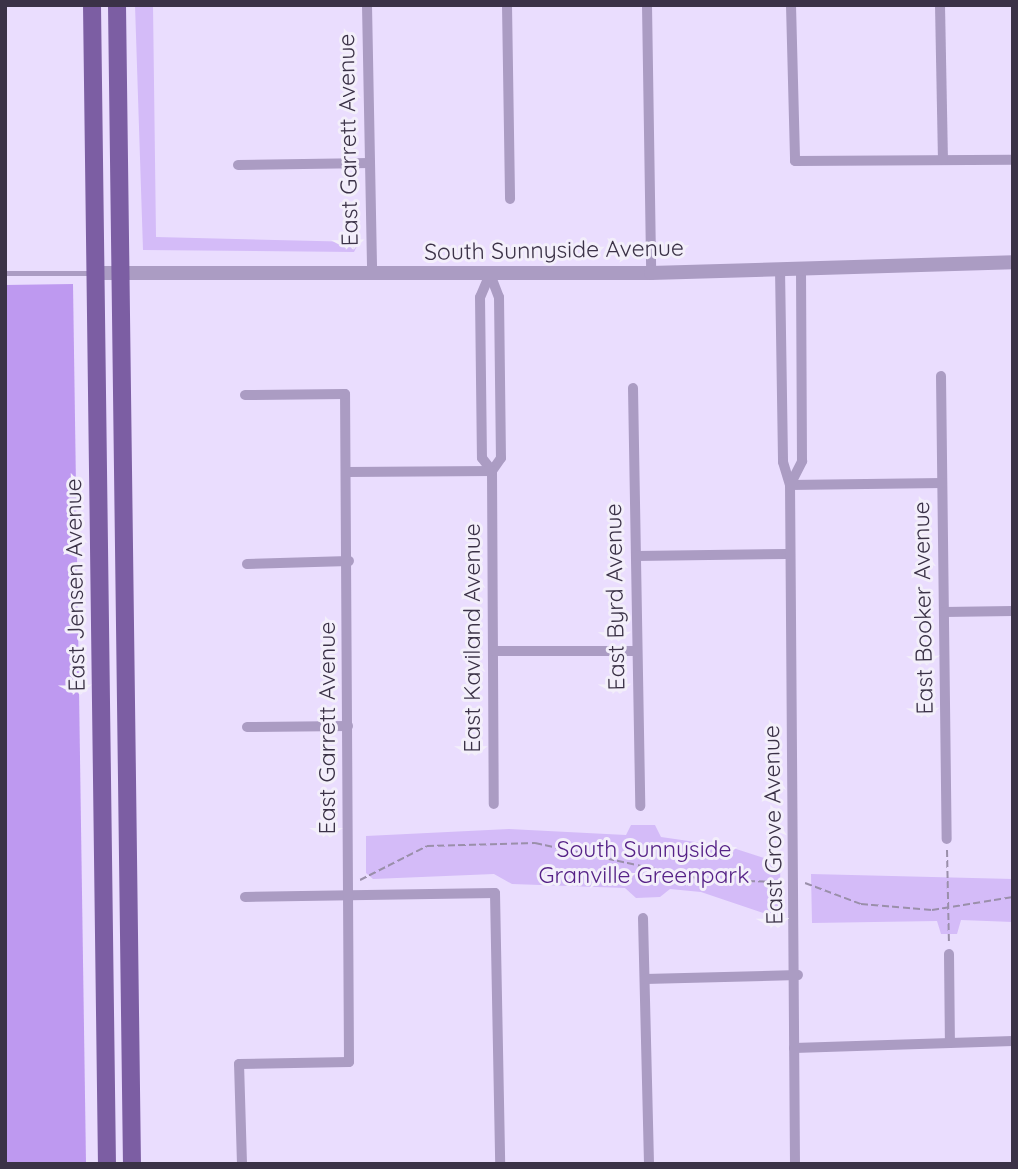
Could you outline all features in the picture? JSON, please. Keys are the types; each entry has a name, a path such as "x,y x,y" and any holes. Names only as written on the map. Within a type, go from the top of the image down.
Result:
{"main road":[{"name":"East Jensen Avenue","path":"92,5 107,1164"},
{"path":"117,5 132,1164"}],"street":[{"name":"East Garrett Avenue","path":"367,5 372,275"},
{"path":"507,5 510,199"},
{"path":"647,5 651,273"},
{"path":"791,5 794,162 1013,160"},
{"path":"940,5 943,160"},
{"path":"238,165 370,163"},
{"name":"South Sunnyside Avenue","path":"96,273 651,273 1013,262"},
{"name":"East Grove Avenue","path":"790,485 802,461 801,268"},
{"name":"East Grove Avenue","path":"780,269 783,462 790,485 787,554 798,975 794,1048 795,1164"},
{"name":"East Kaviland Avenue","path":"490,274 480,297 480,351 482,458 492,471"},
{"name":"East Kaviland Avenue","path":"490,274 499,297 500,391 500,458 492,471 494,804"},
{"name":"East Booker Avenue","path":"941,376 947,839"},
{"name":"East Byrd Avenue","path":"633,388 640,806"},
{"name":"East Garrett Avenue","path":"242,1164 239,1064 349,1062 349,561 345,394 245,396"},
{"path":"347,472 492,471"},
{"path":"790,485 942,483"},
{"path":"636,556 787,554"},
{"path":"247,564 349,561"},
{"path":"944,612 1013,611"},
{"path":"494,651 637,651"},
{"path":"247,727 348,726"},
{"path":"246,897 495,893 500,1164"},
{"path":"643,918 649,1164"},
{"path":"949,954 950,1043"},
{"path":"645,979 798,975"},
{"path":"794,1048 1013,1041"}],"lane":[{"path":"5,273 96,273"}],"path":[{"path":"947,839 952,907 949,954"},
{"path":"347,895 378,868 427,846 534,844 706,880 796,883 861,904 952,907 1013,897"}],"green space":[{"path":"135,5 153,5 156,237 359,242 354,252 143,250"},
{"name":"South Sunnyside Granville Greenpark","path":"631,825 655,825 661,837 730,847 780,863 781,919 701,892 670,889 660,897 636,898 625,888 512,884 494,874 373,879 366,873 366,836 509,829 626,835"},
{"path":"811,874 1013,879 1013,922 961,920 957,934 941,934 937,921 812,923"}],"shaded area":[{"path":"73,284 86,1164 5,1164 5,285"}]}
